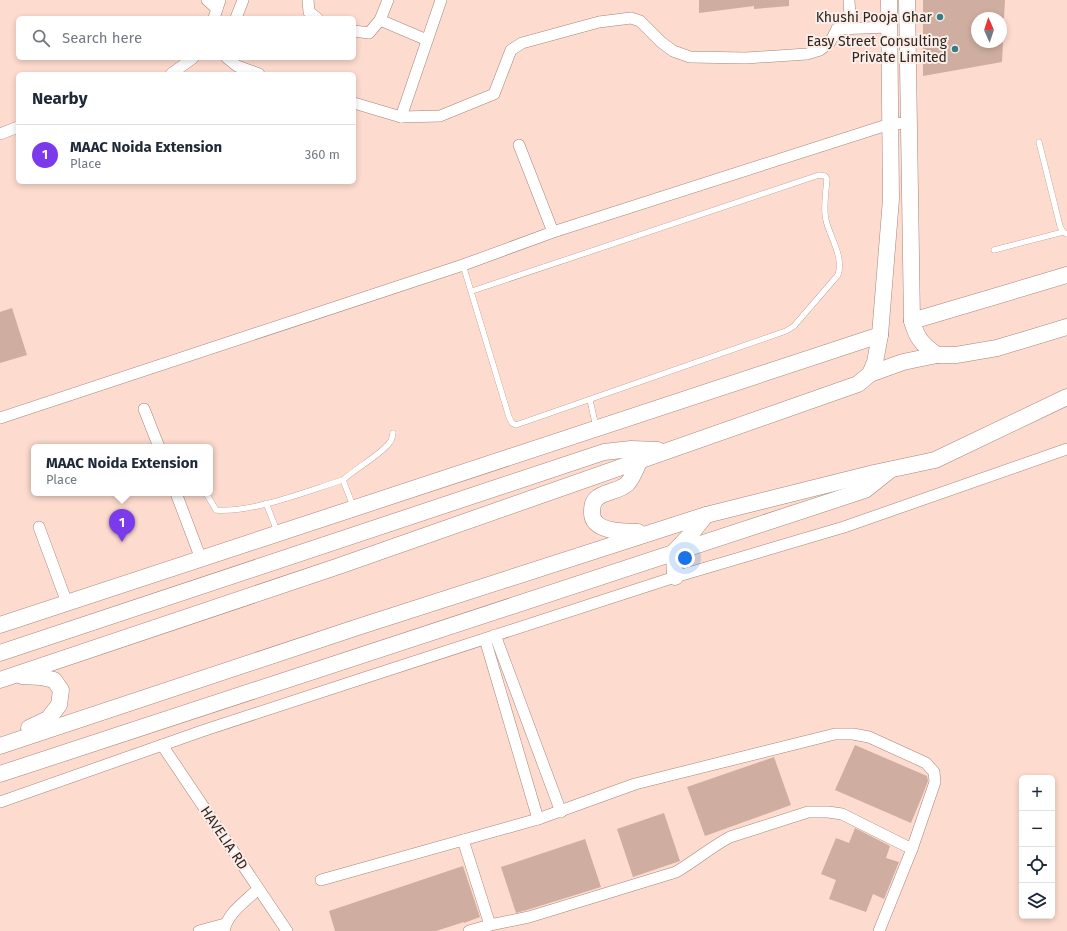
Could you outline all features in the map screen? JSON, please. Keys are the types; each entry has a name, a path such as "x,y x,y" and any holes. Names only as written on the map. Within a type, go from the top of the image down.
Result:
{"street":[{"path":"207,0 217,9"},
{"path":"237,16 242,0"},
{"path":"308,0 310,12 315,16"},
{"path":"356,31 369,33 380,20 388,0"},
{"path":"401,117 441,0"},
{"path":"356,104 401,117 440,116 494,94 512,50 522,43 600,22 631,18 640,21 661,42 673,51 690,56 746,58 807,54 820,50 830,42 837,29 848,21 850,16 849,0"},
{"path":"870,374 875,362 880,335 891,199 889,0"},
{"path":"907,0 912,321 915,332 922,344 937,354"},
{"path":"380,20 427,40"},
{"path":"837,29 889,27"},
{"path":"174,72 191,60"},
{"path":"230,60 238,66 254,72"},
{"path":"0,418 463,265 554,232 890,124 908,123"},
{"path":"0,134 16,128"},
{"path":"519,145 554,232"},
{"path":"912,321 1067,275"},
{"path":"6,678 339,566 666,450 858,384 870,374 903,362 937,354 956,355 997,348 1067,327"},
{"path":"0,625 880,335"},
{"path":"0,746 358,627 706,515 874,473 935,460 1067,397"},
{"path":"144,408 158,444"},
{"path":"0,802 162,745 490,637 675,577 844,527 1067,448"},
{"path":"0,653 604,452 631,449 666,450"},
{"path":"640,460 631,479 625,486 596,498 592,507 592,517 596,523 609,530 650,533"},
{"path":"0,774 865,490 891,469"},
{"path":"177,496 201,559"},
{"path":"675,577 674,552 706,515"},
{"path":"39,528 67,603"},
{"path":"490,637 561,812"},
{"path":"490,637 538,819"},
{"path":"0,742 48,719 59,705 61,690 54,680 41,677 6,678"},
{"path":"321,880 561,812 635,784 835,734 853,734 869,737 926,763 934,772 935,782 912,849 879,931"},
{"name":"HAVELIA RD","path":"162,745 287,931"},
{"path":"469,931 529,917 676,872 720,842 730,837 808,812 842,814 912,849"},
{"path":"463,840 490,925"},
{"path":"199,931 224,928 229,917 258,889"}],"lane":[{"path":"994,250 1065,233 1060,226 1039,142"},
{"path":"463,265 512,423 516,425 786,331 794,326 838,275 840,270 837,251 826,219 827,179 825,176 818,175 472,291"},
{"path":"590,400 597,429"},
{"path":"207,496 212,506 216,510 224,511 241,509 343,480 351,472 387,446 392,441 393,433"},
{"path":"343,480 354,508"},
{"path":"266,503 278,534"}],"building":[{"path":"699,0 789,0 789,6 754,9 754,6 699,13"},
{"path":"923,0 1005,0 1004,12 971,12 971,48 1003,48 1002,62 923,76"},
{"path":"12,308 27,355 0,363 0,312"},
{"path":"855,745 927,776 928,781 911,823 835,790"},
{"path":"774,757 791,805 705,836 687,787"},
{"path":"664,813 680,861 633,877 617,829"},
{"path":"855,828 890,846 886,858 899,862 884,899 873,894 866,912 829,899 836,880 821,874 836,838 849,843"},
{"path":"585,839 601,887 516,913 501,867"},
{"path":"463,866 480,917 436,931 335,931 329,911"}],"place":[{"name":"Khushi Pooja Ghar","path":"940,17"},
{"name":"Easy Street Consulting Private Limited","path":"955,49"},
{"name":"MAAC Noida Extension","path":"122,542"}]}
